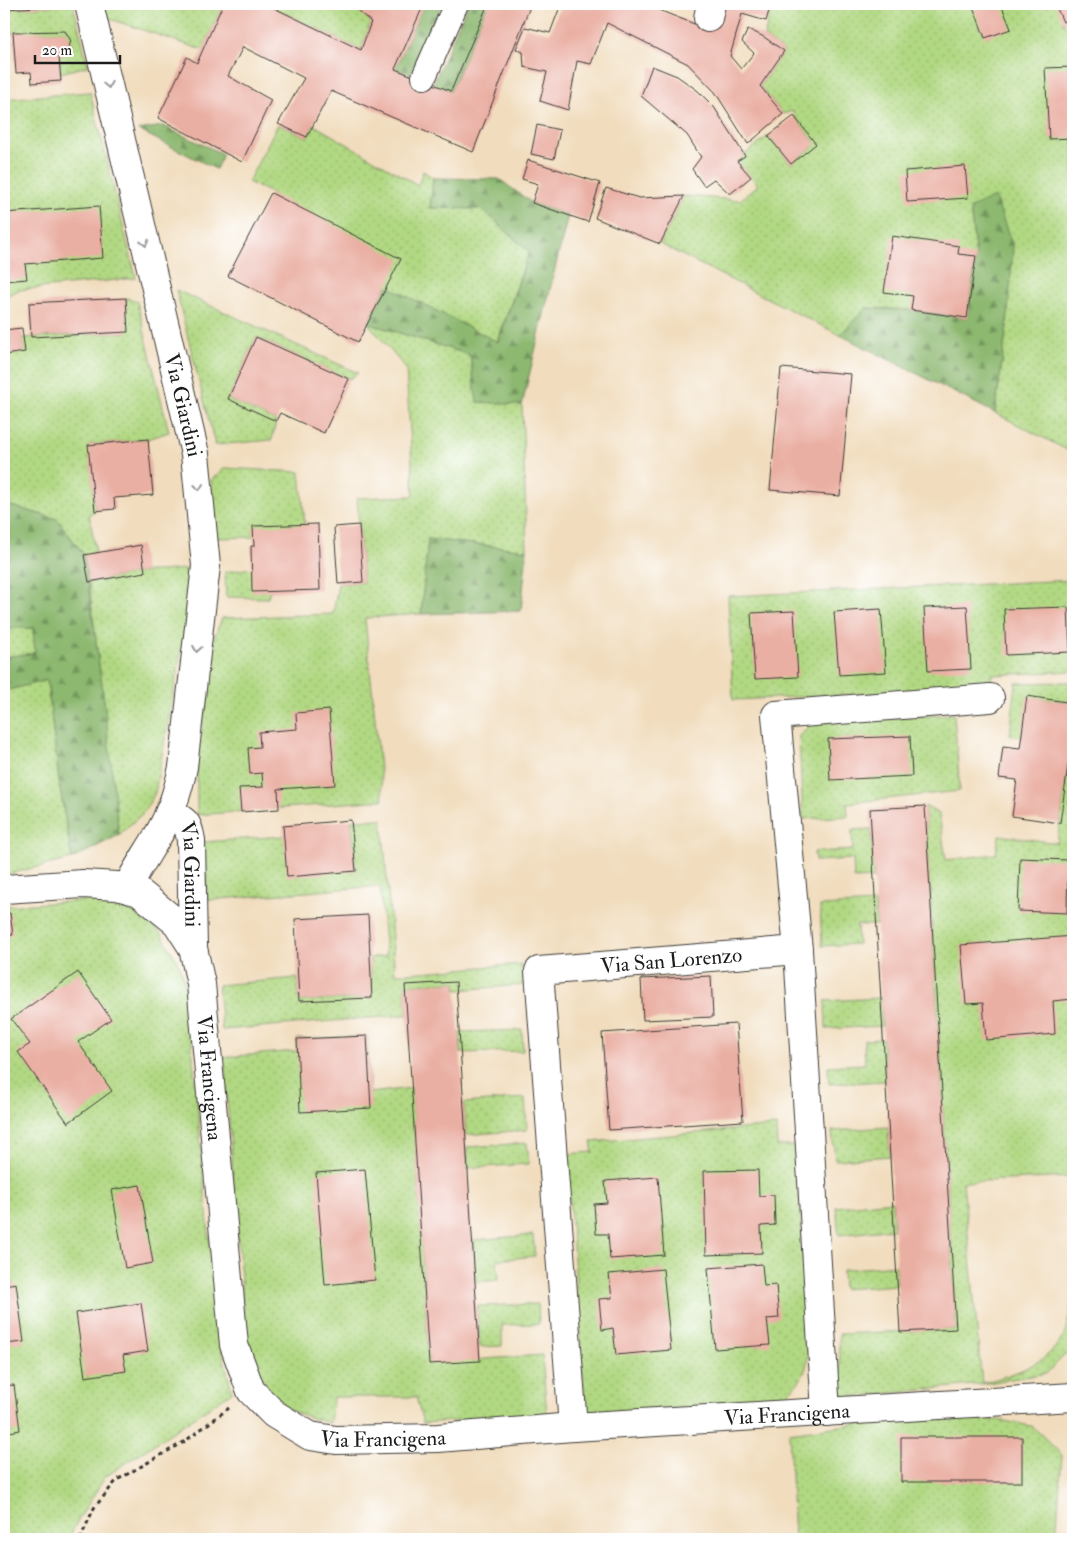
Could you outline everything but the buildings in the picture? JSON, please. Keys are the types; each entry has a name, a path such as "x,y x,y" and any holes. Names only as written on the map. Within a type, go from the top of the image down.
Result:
{"street":[{"name":"Via Giardini","path":"89,4 195,454 206,566 184,767 179,788 158,836 127,888"},
{"path":"424,77 456,4"},
{"path":"826,1412 798,950 776,715 990,698"},
{"name":"Via Giardini","path":"169,813 182,818 189,827 191,840 193,948"},
{"name":"Via Francigena","path":"4,889 83,884 127,888 139,892 177,924 193,948 201,984 234,1345 251,1391 274,1414 310,1436 336,1440 438,1438 573,1426 1073,1397"},
{"name":"Via San Lorenzo","path":"573,1426 539,970 798,950"}],"path":[{"path":"80,1539 94,1508 117,1480 184,1442 251,1391"}],"green space":[{"path":"53,4 73,4 88,66 60,73 59,57 67,53 71,41 65,31 4,34 4,9 53,6"},
{"path":"104,4 223,4 203,50 107,18"},
{"path":"266,4 350,4 371,22 361,50"},
{"path":"424,4 442,4 410,76 395,69"},
{"path":"468,4 488,4 451,91 433,84"},
{"path":"772,4 1073,4 1073,18 1063,22 1073,35 1073,453 995,413 1007,325 970,208 976,256 967,318 911,310 866,308 840,335 660,244 684,196 740,200 758,185 737,161 768,136 791,164 816,144 794,116 793,111 783,114 760,86 784,51 764,37"},
{"path":"90,92 136,278 19,290 4,297 4,99"},
{"path":"278,124 307,137 314,125 418,185 423,171 433,178 430,208 482,209 529,252 497,342 387,286 271,193 248,182"},
{"path":"163,126 223,154 216,169 138,130"},
{"path":"433,178 499,179 532,203 568,215 522,405 477,402 470,355 368,323 387,286 498,342 529,252 482,209 430,208"},
{"path":"995,197 1013,247 1007,325 995,413 840,335 866,308 911,310 967,318 976,256 970,208"},
{"path":"176,290 358,373 349,379 256,337 228,399 276,421 272,440 215,445"},
{"path":"126,298 137,301 169,432 148,439 89,445 95,511 89,514 96,552 84,555 57,519 4,504 4,355 25,352 23,338 127,332"},
{"path":"368,323 470,355 477,401 522,405 527,550 428,539 421,614 365,618 383,800 197,815 197,753 208,697 214,638 222,618 333,614 338,584 363,582 357,498 414,496 406,369"},
{"path":"225,468 300,472 305,525 254,537 216,538 211,480"},
{"path":"4,504 57,519 84,555 104,700 119,835 72,859 60,789 47,680 4,691 4,657 35,653 33,628 4,629"},
{"path":"428,539 527,550 521,611 421,614"},
{"path":"252,568 270,591 268,598 226,597 225,572"},
{"path":"187,569 187,613 155,793 144,812 119,835 89,582 145,572"},
{"path":"1073,580 1073,671 991,675 992,688 733,700 728,596"},
{"path":"34,628 35,653 4,657 4,629"},
{"path":"47,680 60,789 72,859 4,875 4,691"},
{"path":"1073,682 1073,703 1028,697 1022,737 1010,735 1016,683"},
{"path":"954,714 960,791 847,803 848,816 803,819 799,736 812,723"},
{"path":"1073,730 1073,1177 963,1182 982,1383 1017,1372 1049,1354 1064,1335 1073,1293 1073,1347 1047,1373 982,1384 841,1398 839,1334 956,1329 925,806 939,814 946,860 996,854 999,835 1057,843"},
{"path":"382,819 395,974 521,964 523,985 457,990 456,982 405,985 407,1015 222,1030 218,985 297,978 299,1001 372,998 370,958 386,956 380,886 208,900 203,842 284,836 356,870 351,820"},
{"path":"871,829 874,878 854,879 853,859 815,861 814,852 853,850 852,830"},
{"path":"92,900 125,906 160,932 180,966 187,991 218,1335 232,1392 105,1477 68,1539 4,1539 4,906"},
{"path":"875,903 876,925 857,925 858,944 822,946 820,906"},
{"path":"881,998 882,1026 826,1029 825,1001"},
{"path":"522,1030 523,1051 461,1053 460,1032"},
{"path":"367,1036 370,1093 412,1088 429,1363 542,1355 547,1415 423,1423 416,1397 333,1397 330,1423 287,1409 271,1393 253,1364 245,1331 224,1057 297,1051 297,1039"},
{"path":"883,1039 886,1081 829,1084 828,1066 865,1064 864,1040"},
{"path":"525,1098 527,1130 466,1135 464,1103"},
{"path":"776,1126 777,1146 796,1146 809,1345 807,1363 799,1382 780,1400 586,1415 566,1154 593,1152 591,1142"},
{"path":"888,1127 890,1156 835,1160 832,1131"},
{"path":"527,1143 529,1164 468,1168 467,1147"},
{"path":"892,1201 894,1229 839,1235 836,1207"},
{"path":"533,1235 535,1256 497,1260 499,1280 476,1282 473,1240"},
{"path":"896,1265 897,1285 843,1289 842,1270"},
{"path":"538,1304 539,1324 502,1325 502,1346 480,1347 477,1306"},
{"path":"900,1418 998,1420 1032,1426 1062,1455 1056,1539 794,1539 789,1433"}]}
